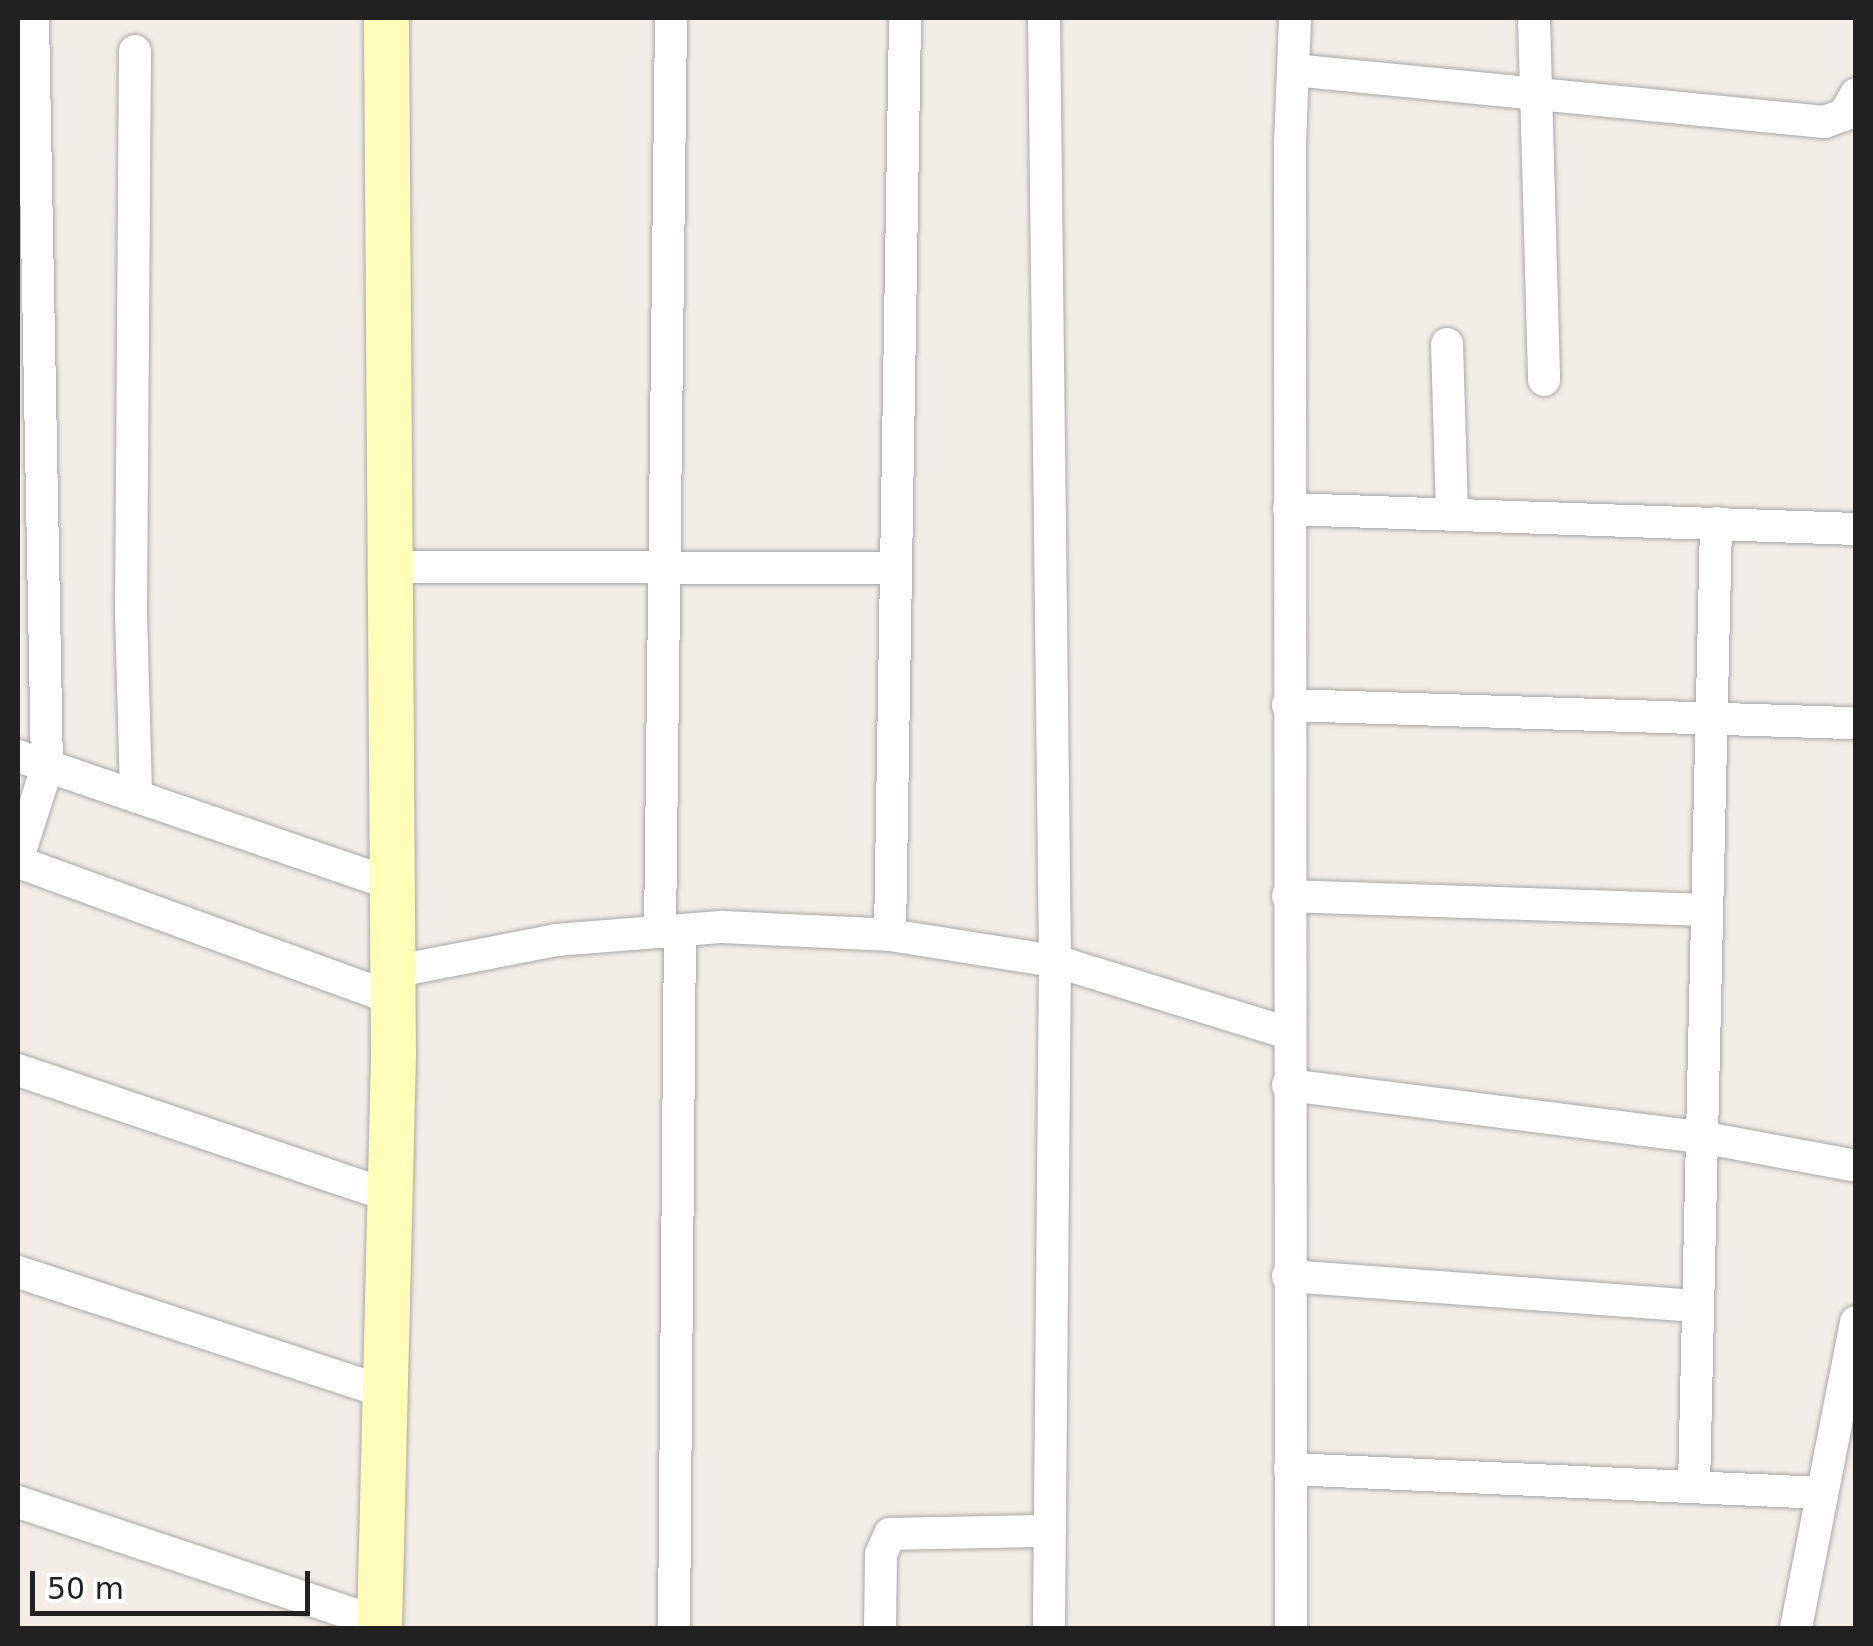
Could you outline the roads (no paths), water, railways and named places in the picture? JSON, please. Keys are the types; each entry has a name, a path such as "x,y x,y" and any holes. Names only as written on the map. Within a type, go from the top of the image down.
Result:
{"street":[{"path":"33,18 28,286 32,762 18,860 392,985 556,940 670,932 890,935 1055,961 1288,1033"},
{"path":"18,1502 380,1626 392,985 386,18"},
{"path":"671,18 665,568 674,1628"},
{"path":"890,935 905,18"},
{"path":"1044,18 1055,961 1050,1628"},
{"path":"1291,1628 1288,705 1295,18"},
{"path":"1534,18 1544,380"},
{"path":"135,51 130,614 136,797"},
{"path":"1293,70 1536,98 1824,122 1844,114 1856,94"},
{"path":"1447,344 1452,514"},
{"path":"1289,509 1856,528"},
{"path":"1694,1487 1716,523"},
{"path":"387,567 896,568"},
{"path":"1288,705 1849,723"},
{"path":"32,762 391,884"},
{"path":"1288,896 1707,910"},
{"path":"18,1070 390,1196"},
{"path":"1288,1084 1700,1137 1856,1166"},
{"path":"18,1272 385,1392"},
{"path":"1288,1276 1697,1306"},
{"path":"1796,1628 1856,1322"},
{"path":"1290,1470 1822,1493"},
{"path":"880,1628 881,1554 890,1534 1050,1531"}]}
